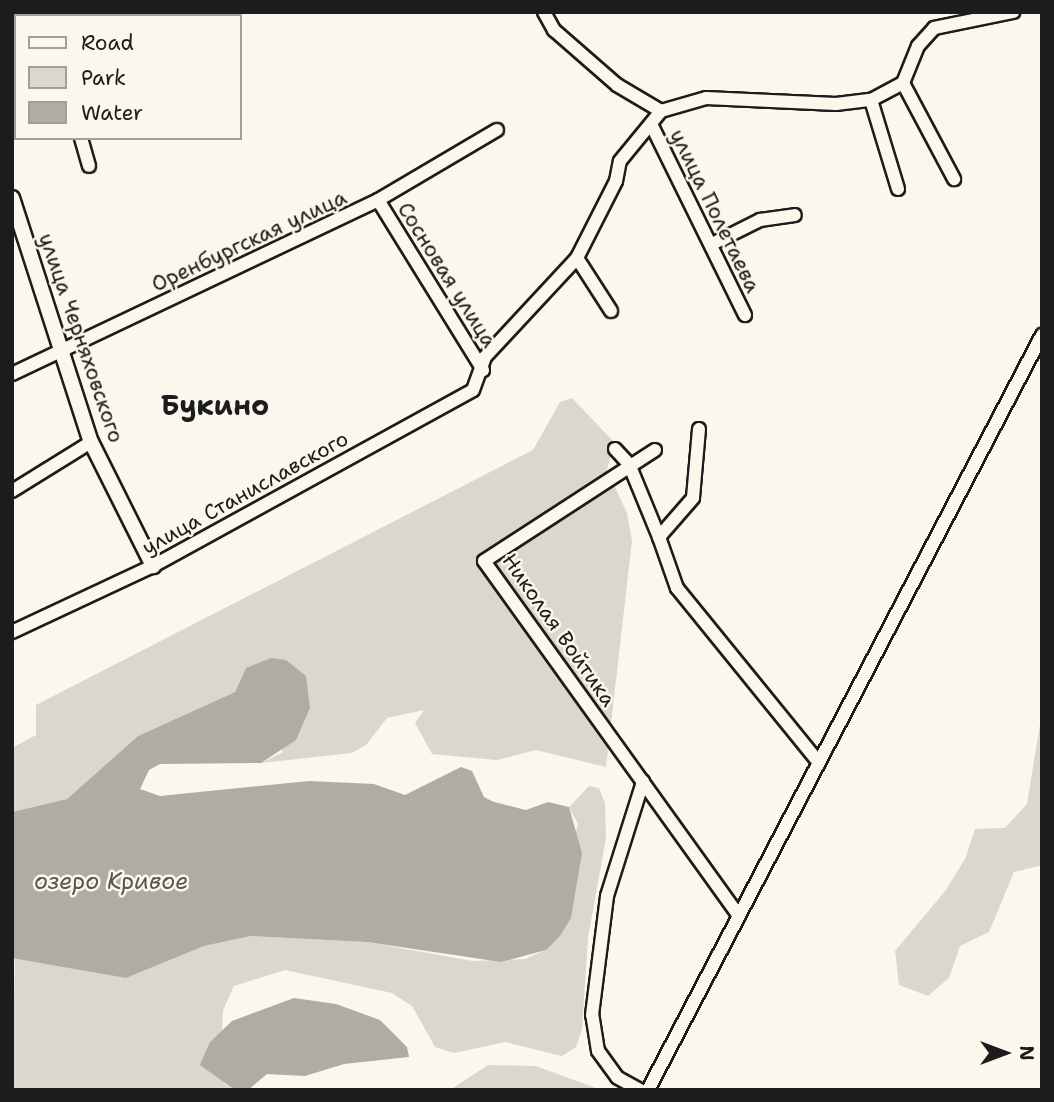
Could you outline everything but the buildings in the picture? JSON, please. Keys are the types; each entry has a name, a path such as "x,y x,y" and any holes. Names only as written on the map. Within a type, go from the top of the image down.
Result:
{"street":[{"path":"544,12 554,30 618,85 661,111"},
{"path":"954,179 903,83 918,46 934,28 1013,12"},
{"name":"улица Полетаева","path":"483,370 485,357 577,258 616,181 620,161 661,111 706,98 836,104 871,100 903,83"},
{"path":"871,100 898,189"},
{"name":"улица Полетаева","path":"651,124 745,315"},
{"name":"Оренбургская улица","path":"12,374 379,200 496,130"},
{"path":"82,140 89,166"},
{"name":"улица Черняховского","path":"12,198 91,442 153,566"},
{"name":"Сосновая улица","path":"379,200 483,370"},
{"path":"712,244 760,220 795,215"},
{"path":"577,258 611,312"},
{"path":"648,1090 1042,335"},
{"name":"улица Станиславского","path":"12,632 153,566 473,390 483,370"},
{"path":"659,537 693,498 699,429"},
{"path":"12,492 91,442"},
{"path":"615,449 630,467 677,588 818,763"},
{"name":"Николая Войтика","path":"643,782 484,561 655,450"},
{"path":"643,782 739,916"},
{"path":"640,1090 617,1077 598,1051 592,1015 607,896 643,782"}],"green space":[{"path":"572,398 614,442 607,470 627,513 632,541 606,767 536,750 497,760 432,754 415,723 424,710 387,718 366,745 352,753 261,763 283,752 246,668 235,692 138,736 67,799 12,812 12,748 36,735 36,705 533,450 560,402"},
{"path":"1042,712 1042,865 1014,872 989,932 960,946 949,978 928,996 899,985 895,951 946,890 965,859 975,829 1005,828 1027,804"},
{"path":"589,786 599,788 605,803 606,838 588,938 582,1029 576,1047 562,1056 505,1042 454,1053 435,1047 412,1006 392,993 285,970 234,986 223,1010 222,1031 210,1042 225,1084 235,1090 12,1090 15,957 126,978 204,946 251,936 367,942 473,961 525,959 546,950 578,824 569,807"},
{"path":"488,1065 536,1066 601,1090 450,1090"}],"water":[{"name":"озеро Кривое","path":"271,658 286,660 306,676 310,708 296,740 261,763 160,764 149,770 140,789 160,796 309,781 374,784 405,795 461,767 472,771 484,797 494,802 526,810 548,802 569,807 582,853 571,918 560,936 546,950 501,962 367,942 251,936 204,946 126,978 12,958 12,812 67,799 138,736 235,692 246,668"},
{"path":"294,998 336,1004 380,1020 407,1047 409,1057 344,1064 305,1076 267,1074 248,1090 235,1090 200,1065 210,1042 232,1021"}],"district":[{"name":"Букино","path":"215,405"}]}
